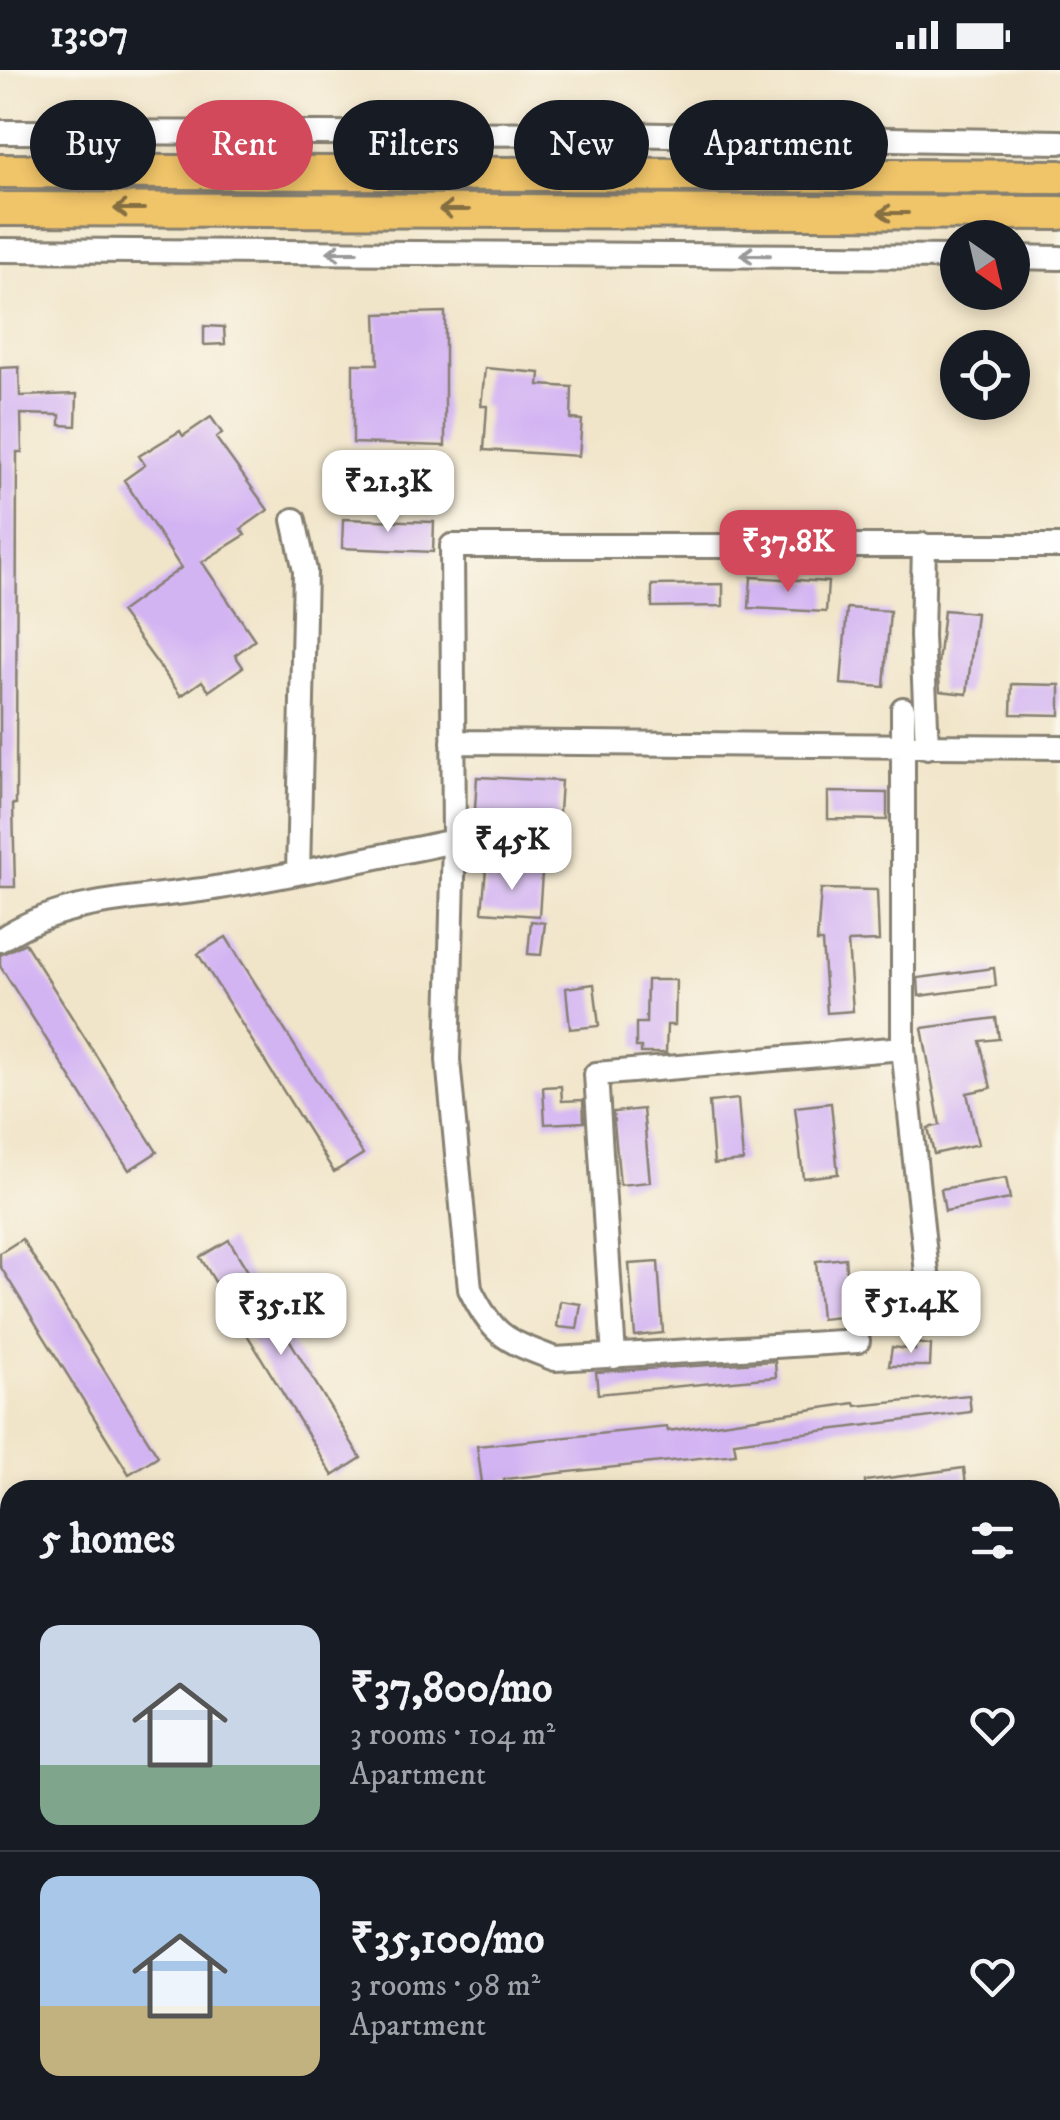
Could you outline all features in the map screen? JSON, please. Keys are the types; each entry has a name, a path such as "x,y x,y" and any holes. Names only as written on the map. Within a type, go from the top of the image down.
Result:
{"highway":[{"path":"0,171 1060,178"},
{"path":"0,209 1060,214"}],"street":[{"path":"0,132 612,134 1060,142"},
{"path":"0,250 940,257"},
{"path":"1030,257 1060,258"},
{"path":"294,520 306,571 298,873"},
{"path":"924,545 922,636 927,747"},
{"path":"858,1341 556,1359 514,1344 487,1324 470,1289 448,1060 454,841 452,546 1060,546"},
{"path":"903,710 902,1048 928,1283"},
{"path":"453,742 1060,747"},
{"path":"0,940 26,922 68,908 218,888 454,841"},
{"path":"614,1357 596,1074 902,1048"}],"building":[{"path":"445,312 445,446 353,443 353,364 378,364 376,314"},
{"path":"204,326 224,327 225,344 204,345"},
{"path":"19,367 20,396 77,394 76,426 60,425 60,415 21,414 22,452 17,452 15,887 0,887 0,368"},
{"path":"485,368 540,373 539,385 572,387 571,419 582,420 579,456 484,450 487,406 481,406"},
{"path":"211,417 222,433 216,438 268,510 241,529 245,535 202,562 255,640 235,655 243,667 209,691 202,681 181,696 120,612 181,568 124,480 145,465 139,456 180,431 183,436"},
{"path":"343,519 434,522 433,552 342,548"},
{"path":"751,577 828,582 826,612 749,608"},
{"path":"723,584 723,606 652,607 652,585"},
{"path":"847,608 890,611 884,687 841,684"},
{"path":"944,610 976,613 967,694 940,691 938,664"},
{"path":"1012,684 1060,685 1060,715 1011,714"},
{"path":"477,777 561,781 557,844 473,840"},
{"path":"828,792 887,793 887,820 828,819"},
{"path":"486,869 542,873 539,916 482,912"},
{"path":"821,889 877,890 879,941 848,942 853,1011 827,1013 822,942 817,942"},
{"path":"531,921 545,923 541,955 528,954"},
{"path":"226,937 363,1154 334,1172 198,954"},
{"path":"25,943 157,1152 129,1170 0,966 0,955"},
{"path":"994,968 996,986 919,996 918,978"},
{"path":"647,980 676,980 675,1025 667,1025 666,1053 641,1053 641,1047 636,1047 636,1023 646,1023"},
{"path":"594,984 599,1026 570,1029 566,988"},
{"path":"996,1018 999,1039 980,1041 991,1088 967,1093 978,1144 934,1154 928,1128 940,1125 922,1028"},
{"path":"561,1086 562,1101 583,1100 584,1122 545,1124 543,1087"},
{"path":"738,1099 743,1161 714,1164 709,1102"},
{"path":"831,1103 838,1174 803,1178 795,1107"},
{"path":"643,1109 650,1182 620,1185 613,1112"},
{"path":"1006,1178 1010,1199 945,1211 941,1189"},
{"path":"22,1239 158,1456 129,1474 0,1266 0,1253"},
{"path":"229,1240 361,1458 333,1476 200,1257"},
{"path":"845,1258 850,1316 821,1319 816,1261"},
{"path":"658,1262 663,1333 635,1336 629,1264"},
{"path":"560,1301 581,1304 577,1329 557,1327"},
{"path":"915,1343 931,1345 930,1366 889,1366 892,1347 915,1350"},
{"path":"775,1361 776,1377 598,1394 596,1372"},
{"path":"969,1395 971,1412 734,1442 736,1454 482,1480 477,1446 667,1427 668,1431 855,1403 856,1406"},
{"path":"964,1468 965,1480 873,1480"}]}
